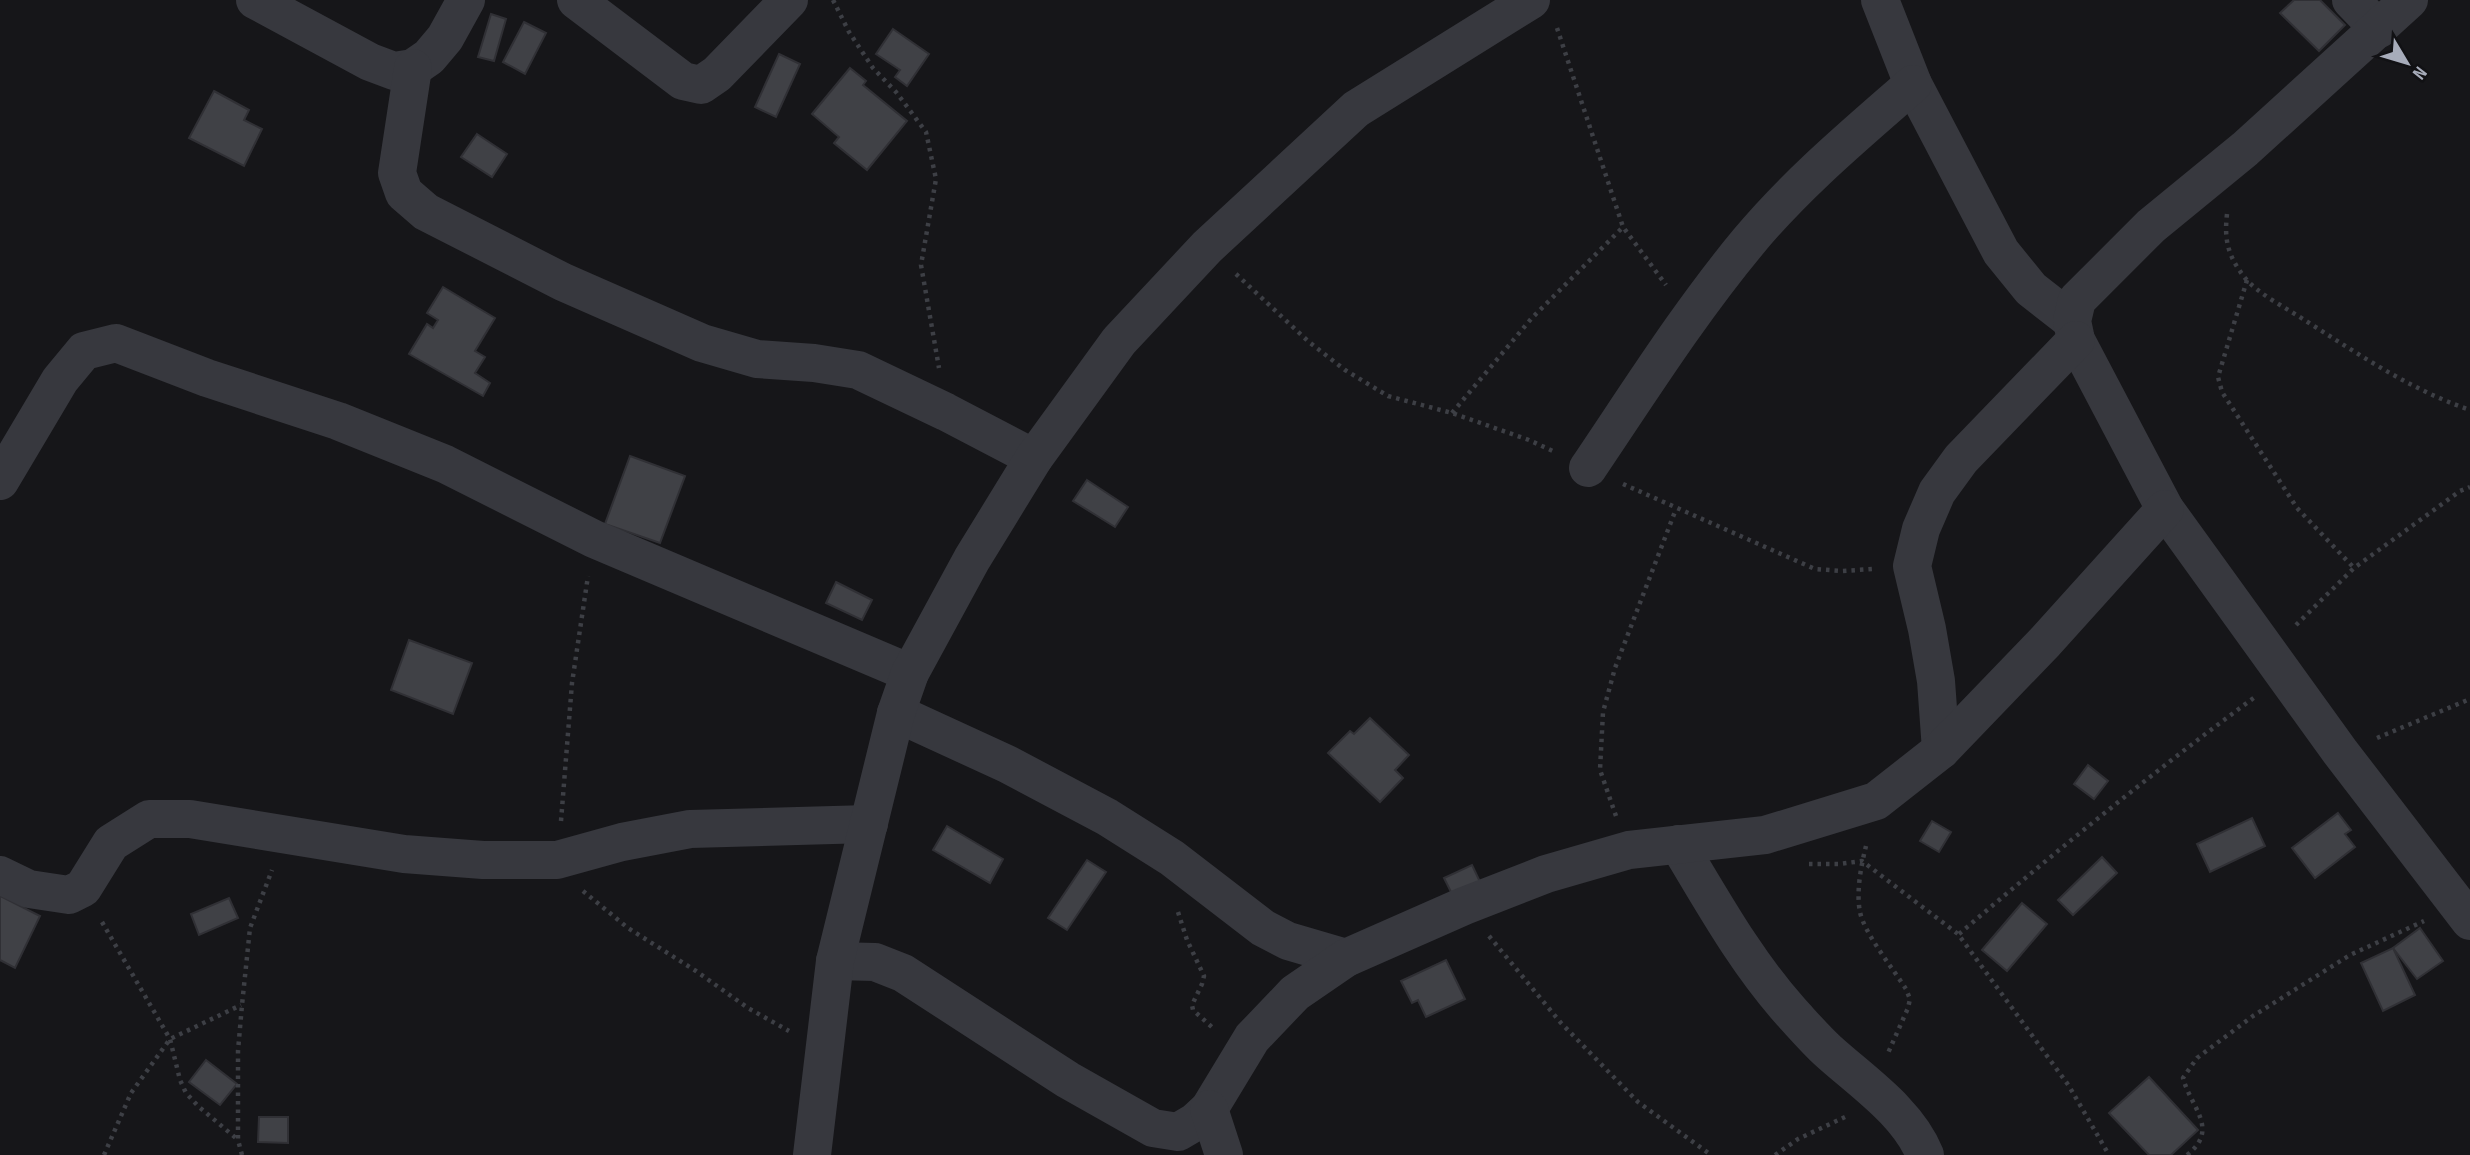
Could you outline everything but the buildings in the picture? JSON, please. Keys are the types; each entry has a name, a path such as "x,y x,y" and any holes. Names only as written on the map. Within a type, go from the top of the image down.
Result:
{"street":[{"path":"255,0 370,62 394,71 413,68 429,57 445,37 467,0"},
{"path":"576,0 683,81 701,85 717,74 789,0"},
{"path":"1880,0 1913,84 2001,252 2031,289 2074,331 2165,509 2341,753 2465,913"},
{"path":"2351,0 2379,29"},
{"path":"1941,750 1934,668 1912,566 1921,529 1937,492 1961,459 2074,331 2077,300 2151,226 2245,149 2409,0"},
{"path":"812,1155 835,961 896,713 910,673 972,559 1034,458 1119,341 1207,247 1356,109 1544,12"},
{"path":"413,68 397,173 404,193 426,212 563,282 702,343 757,359 814,363 858,370 1034,458"},
{"path":"1588,468 1690,316 1749,240 1811,174 1913,84"},
{"path":"0,481 60,380 84,351 116,343 207,378 338,421 445,464 594,539 910,673"},
{"path":"835,961 875,962 903,972 1068,1080 1153,1128 1178,1132 1209,1109 1252,1038 1295,993 1346,958 1464,906 1546,874 1629,849 1765,835 1876,801 1941,750 2045,642 2165,509"},
{"path":"896,713 1007,764 1107,817 1172,858 1263,928 1287,941 1346,958"},
{"path":"0,875 29,890 69,895 83,888 111,843 149,819 190,819 404,853 483,860 560,860 622,842 690,829 869,824"},
{"path":"1678,844 1733,935 1789,1009 1826,1049 1882,1098 1921,1144 1925,1155"},
{"path":"1209,1109 1224,1155"}],"path":[{"path":"833,0 849,32 873,68 896,92 926,132 936,178 921,265 946,412"},
{"path":"1544,12 1623,227 1690,316"},
{"path":"2245,149 2226,215 2225,235 2228,253 2247,280 2283,306 2404,382 2437,399 2470,410"},
{"path":"1452,413 1531,319 1623,227"},
{"path":"1207,247 1309,342 1345,370 1388,396 1452,413 1529,440 1676,509 1815,569 1842,571 1912,566"},
{"path":"2247,280 2218,377 2222,392 2297,508 2354,568"},
{"path":"1958,934 2175,757 2276,664 2354,568 2470,486"},
{"path":"1629,849 1600,770 1603,712 1615,668 1676,509"},
{"path":"594,539 572,683 560,860 585,894 628,928 748,1008 824,1050"},
{"path":"2341,753 2470,699"},
{"path":"1775,1155 1798,1139 1882,1098 1910,999 1860,914 1862,861 1876,801"},
{"path":"242,1155 238,1140 238,1051 250,928 285,835"},
{"path":"1765,835 1785,852 1809,863 1839,864 1862,861 1958,934 2069,1086 2109,1155"},
{"path":"1172,858 1176,904 1186,940 1204,976 1192,1005 1194,1010 1223,1035 1252,1038"},
{"path":"83,888 170,1039 186,1093 238,1140"},
{"path":"1464,906 1561,1023 1638,1102 1711,1155"},
{"path":"2188,1155 2201,1142 2203,1134 2203,1122 2183,1078 2197,1058 2253,1016 2350,955 2465,913"},
{"path":"104,1155 131,1093 170,1039 242,1005"}]}
